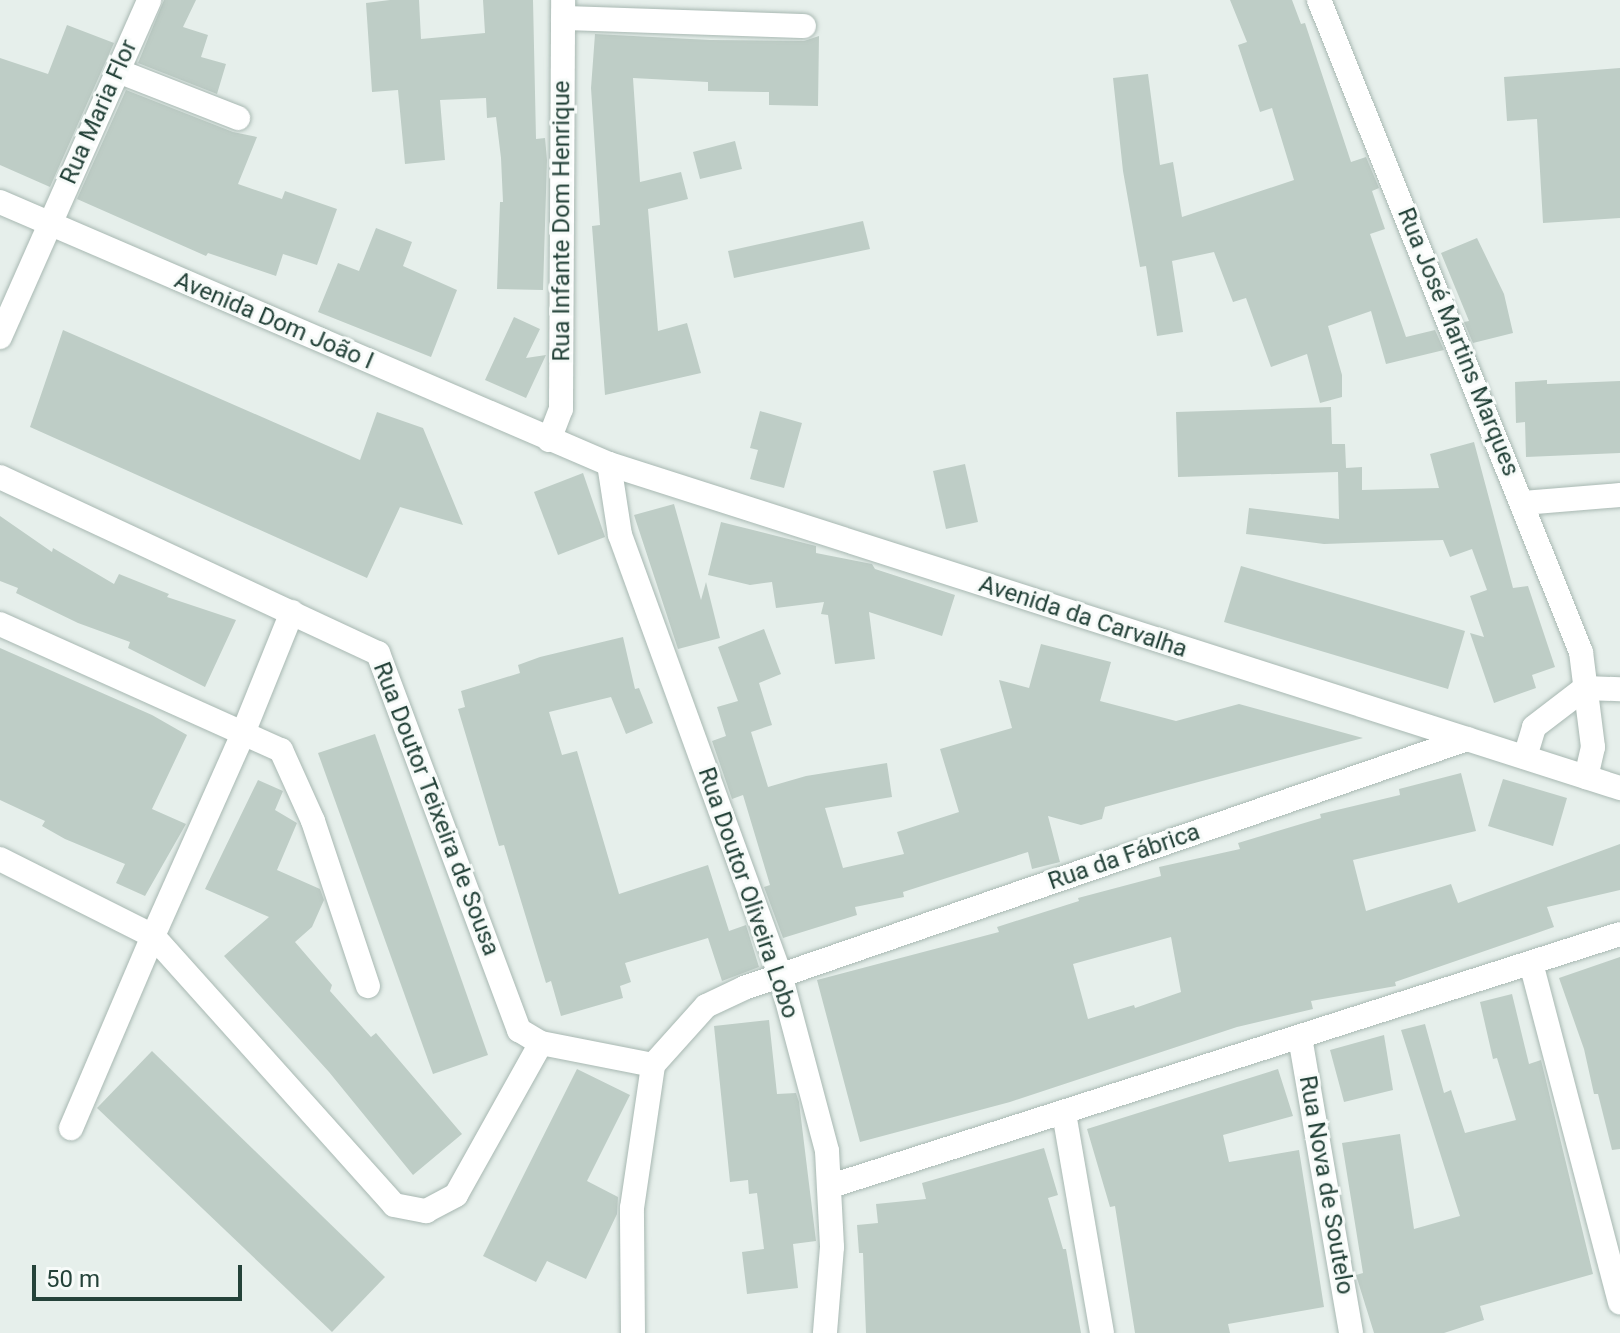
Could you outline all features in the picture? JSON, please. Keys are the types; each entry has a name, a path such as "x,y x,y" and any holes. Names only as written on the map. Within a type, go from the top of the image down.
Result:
{"street":[{"name":"Rua Maria Flor","path":"0,337 149,0"},
{"name":"Rua José Martins Marques","path":"1319,0 1581,652 1593,747 1586,777"},
{"path":"563,9 804,26"},
{"name":"Rua Infante Dom Henrique","path":"549,440 561,409 563,9"},
{"path":"118,71 238,118"},
{"name":"Avenida Dom João I","path":"0,202 549,440"},
{"name":"Avenida da Carvalha","path":"549,440 609,464 1620,788"},
{"name":"Rua Doutor Oliveira Lobo","path":"609,464 620,535 780,974 827,1151 832,1247 825,1333"},
{"name":"Rua Doutor Teixeira de Sousa","path":"0,477 378,653 519,1030 541,1043"},
{"path":"1523,503 1620,495"},
{"path":"71,1128 242,736 292,612"},
{"path":"0,624 242,736 281,750 313,821 368,986"},
{"path":"1525,757 1534,727 1585,688 1620,689"},
{"name":"Rua da Fábrica","path":"780,974 1467,739"},
{"path":"0,859 153,936 394,1205 426,1211 456,1195 541,1043 653,1065"},
{"path":"831,1186 1620,934"},
{"path":"1531,963 1620,1303"},
{"path":"633,1333 632,1208 653,1065 706,1006 780,974"},
{"name":"Rua Nova de Soutelo","path":"1300,1037 1351,1333"},
{"path":"1064,1113 1102,1333"}],"building":[{"path":"164,0 196,0 183,27 208,35 201,57 226,64 217,94 138,63"},
{"path":"419,0 421,39 485,33 483,0 533,0 536,139 545,138 547,160 543,290 497,289 500,202 503,202 501,158 496,117 487,118 486,98 440,100 445,160 405,164 398,90 372,92 366,3"},
{"path":"1230,0 1292,0 1301,24 1305,23 1351,162 1366,157 1379,188 1372,191 1385,229 1370,234 1406,337 1435,330 1444,350 1386,364 1371,311 1328,326 1342,375 1342,397 1320,403 1307,354 1271,367 1246,298 1233,302 1214,252 1172,261 1183,332 1157,336 1146,266 1140,267 1123,171 1113,78 1148,74 1160,165 1173,162 1182,217 1294,180 1272,108 1260,112 1238,45 1247,42"},
{"path":"67,25 114,43 50,187 0,165 0,58 48,74"},
{"path":"595,34 804,41 819,36 818,106 769,105 769,92 708,91 708,82 633,78 640,182 681,172 688,199 648,209 658,331 687,323 701,373 605,395 592,226 600,225 591,88"},
{"path":"1620,68 1620,218 1543,223 1537,119 1507,121 1504,77"},
{"path":"126,90 233,132 257,137 238,184 282,199 285,191 337,209 317,265 283,254 276,276 208,253 206,256 77,199"},
{"path":"735,141 742,169 700,179 693,152"},
{"path":"863,221 870,249 734,278 728,251"},
{"path":"376,228 412,242 403,266 457,290 431,357 318,312 338,263 359,271"},
{"path":"1477,238 1504,294 1513,333 1473,343 1464,322 1469,321 1441,253"},
{"path":"514,317 540,329 526,358 546,355 526,398 485,380"},
{"path":"63,330 360,460 377,412 423,428 463,525 400,507 367,578 30,427"},
{"path":"1547,380 1547,384 1620,381 1620,453 1526,457 1525,422 1516,423 1515,382"},
{"path":"1331,407 1332,444 1345,444 1346,468 1362,467 1362,490 1439,488 1430,454 1474,442 1513,588 1528,586 1555,667 1532,675 1536,688 1494,703 1470,633 1484,637 1470,596 1487,590 1472,549 1450,557 1443,540 1324,544 1246,534 1249,508 1339,519 1338,472 1178,477 1176,412"},
{"path":"760,411 802,423 784,488 750,479 758,450 750,448"},
{"path":"965,464 978,522 946,529 933,471"},
{"path":"583,473 605,537 558,555 534,492"},
{"path":"674,504 701,600 706,582 720,638 678,649 634,515"},
{"path":"0,516 52,552 53,548 114,584 119,574 169,594 167,597 236,620 205,687 128,648 130,642 78,623 16,593 18,588 0,581"},
{"path":"721,522 816,546 816,553 872,564 875,569 955,595 942,636 869,612 875,659 835,664 828,615 821,614 824,602 776,608 772,582 750,585 708,575"},
{"path":"1241,566 1465,631 1448,689 1224,622"},
{"path":"764,629 781,674 759,683 772,725 751,732 768,787 806,776 887,763 892,797 825,808 843,868 904,854 897,832 959,812 940,749 1012,728 999,680 1029,688 1041,644 1111,662 1100,701 1176,721 1239,704 1363,738 1105,807 1102,819 1081,825 1048,816 1060,862 1032,869 1028,852 903,892 904,897 855,907 857,915 783,938 764,887 770,885 743,795 732,799 712,741 726,736 717,707 738,701 718,647"},
{"path":"623,637 635,689 639,688 653,723 626,734 611,697 549,712 562,755 577,751 619,894 708,865 729,931 746,925 759,967 722,981 708,938 625,963 631,982 620,986 623,998 561,1016 551,981 546,983 504,845 499,846 458,709 465,707 461,691 520,673 518,665"},
{"path":"0,648 152,715 187,735 152,809 186,824 145,896 116,883 125,864 65,839 42,826 45,821 0,800"},
{"path":"375,734 488,1055 433,1074 318,753"},
{"path":"1461,773 1476,831 1353,860 1366,911 1451,884 1458,903 1620,844 1620,890 1547,907 1554,927 1395,982 1396,986 1311,1001 1313,1009 1237,1027 1010,1102 860,1142 817,980 999,932 997,927 1079,901 1078,898 1161,876 1159,867 1240,849 1238,843 1321,818 1320,814 1400,795 1399,789","holes":["1171,937 1181,992 1135,1008 1134,1005 1088,1019 1073,964"]},
{"path":"1503,779 1567,798 1553,846 1488,826"},
{"path":"258,780 283,791 275,810 297,823 277,870 320,889 324,900 312,927 295,942 332,985 330,991 371,1037 376,1033 462,1134 413,1175 329,1072 224,956 269,917 205,889"},
{"path":"1620,957 1620,1149 1612,1150 1598,1094 1594,1094 1584,1049 1559,978"},
{"path":"1512,994 1529,1064 1541,1060 1593,1274 1480,1306 1484,1320 1444,1333 1374,1333 1356,1275 1363,1273 1342,1143 1400,1134 1414,1229 1460,1216 1401,1030 1425,1024 1444,1093 1451,1090 1465,1133 1516,1120 1497,1058 1493,1059 1480,1002"},
{"path":"769,1020 777,1094 796,1093 799,1102 816,1241 793,1244 798,1288 747,1294 742,1252 764,1249 757,1193 749,1194 748,1180 730,1182 714,1026"},
{"path":"1384,1035 1393,1090 1344,1102 1330,1050"},
{"path":"152,1051 385,1277 332,1332 97,1108"},
{"path":"577,1069 630,1095 587,1181 618,1197 617,1214 586,1279 547,1261 536,1282 483,1256"},
{"path":"1278,1069 1293,1116 1223,1135 1229,1162 1299,1150 1324,1307 1228,1324 1230,1333 1135,1333 1115,1206 1110,1207 1087,1129"},
{"path":"1044,1148 1058,1195 1048,1198 1063,1249 1066,1249 1081,1333 866,1333 863,1253 859,1253 857,1225 878,1223 876,1204 926,1199 922,1183"}]}
